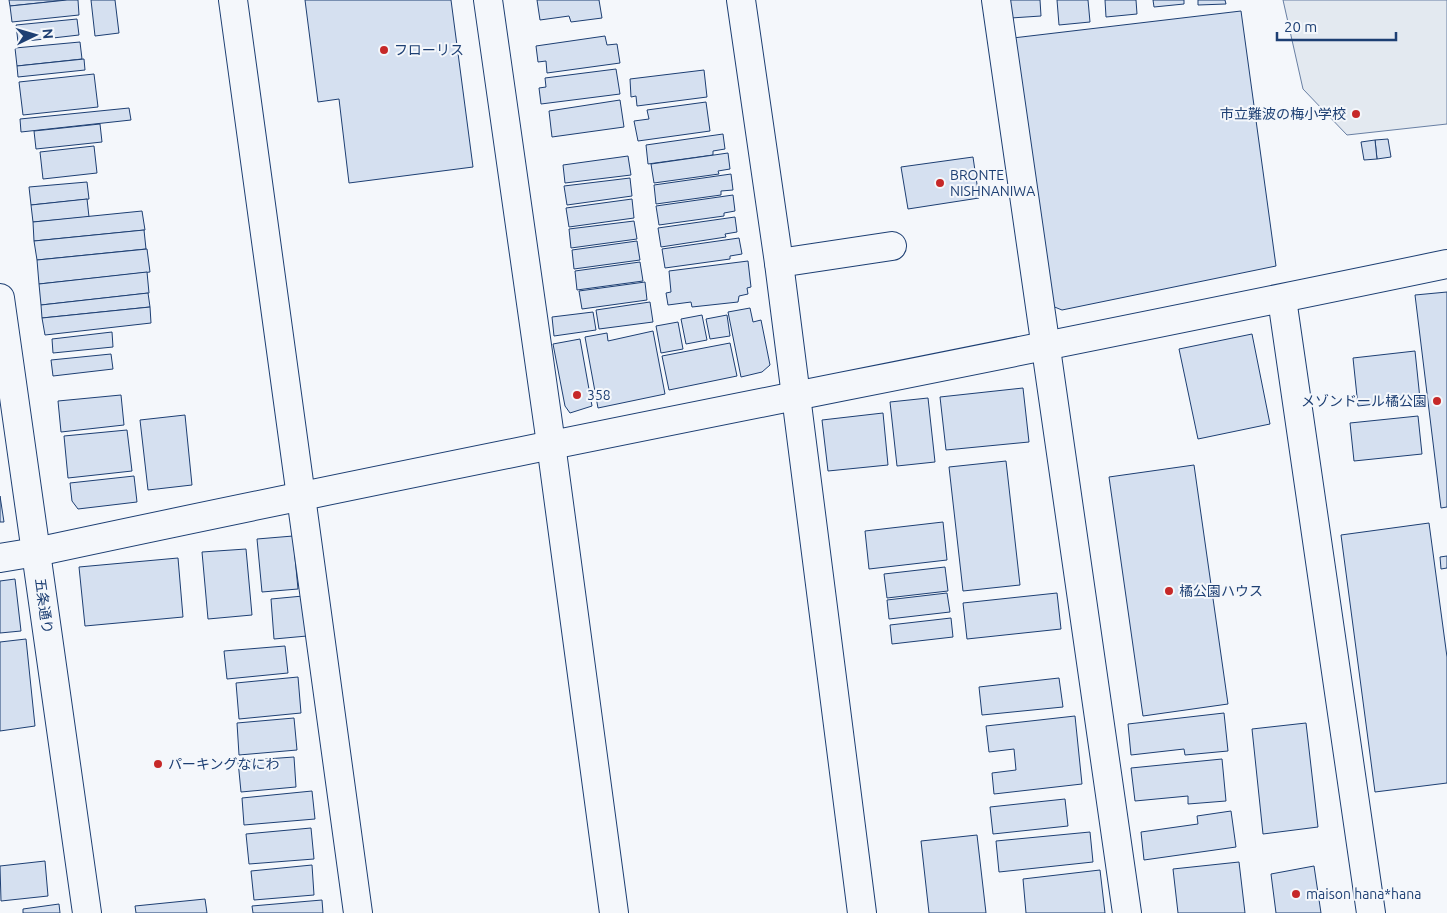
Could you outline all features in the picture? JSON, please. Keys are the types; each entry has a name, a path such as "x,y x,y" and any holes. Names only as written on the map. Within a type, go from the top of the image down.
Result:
{"street":[{"path":"232,0 358,913"},
{"path":"488,0 551,444 614,913"},
{"path":"741,0 779,263 862,913"},
{"path":"996,0 1127,913"},
{"path":"779,263 892,246"},
{"path":"0,558 551,444 1046,347 1447,264"},
{"name":"五条通り","path":"0,298 3,347 36,552 87,913"},
{"path":"1282,299 1371,913"}],"shaded area":[{"path":"1283,0 1447,0 1447,124 1347,135 1303,89"}],"building":[{"path":"9,0 67,0 10,6"},
{"path":"78,0 79,15 12,22 10,6"},
{"path":"91,0 115,0 119,33 95,36"},
{"name":"フローリス","path":"305,0 451,0 473,167 349,183 339,99 318,102"},
{"path":"537,0 599,0 602,18 571,22 569,16 540,20"},
{"path":"1009,0 1040,0 1041,16 1011,18"},
{"path":"1057,0 1088,0 1090,22 1059,25"},
{"path":"1105,0 1136,0 1137,14 1106,17"},
{"path":"1153,0 1184,0 1184,4 1154,7"},
{"path":"1198,0 1225,0 1226,4 1198,5"},
{"path":"1241,11 1276,266 1062,310 1052,306 1013,38"},
{"path":"77,19 79,35 18,42 16,25"},
{"path":"605,36 607,45 617,44 620,63 547,73 546,61 538,62 536,46"},
{"path":"80,42 82,59 17,66 15,48"},
{"path":"84,59 85,70 18,77 17,66"},
{"path":"616,69 620,94 541,104 539,88 546,87 545,78"},
{"path":"704,70 707,97 637,106 636,96 631,97 630,79"},
{"path":"94,74 98,107 23,115 19,82"},
{"path":"620,100 624,127 552,137 549,111"},
{"path":"706,102 710,131 638,141 634,121 649,119 647,110"},
{"path":"129,108 131,120 21,132 20,119"},
{"path":"100,124 102,142 36,149 34,131"},
{"path":"723,134 725,149 713,151 713,155 648,164 646,145"},
{"path":"1388,139 1391,157 1377,159 1375,140"},
{"path":"1375,140 1377,159 1364,160 1361,142"},
{"path":"94,146 97,173 43,179 40,152"},
{"path":"728,153 730,169 718,171 719,174 654,183 651,164"},
{"path":"628,156 631,175 565,183 563,165"},
{"name":"BRONTE NISHNANIWA","path":"973,157 979,198 908,209 901,167"},
{"path":"731,174 733,190 721,191 721,195 656,204 654,185"},
{"path":"630,178 632,196 567,205 564,186"},
{"path":"87,182 89,199 31,205 29,187"},
{"path":"733,195 735,211 724,213 724,216 659,225 656,206"},
{"path":"87,199 89,217 33,222 31,205"},
{"path":"632,199 634,218 569,227 566,208"},
{"path":"142,211 145,230 34,241 33,222"},
{"path":"735,217 737,232 725,234 726,237 661,247 658,228"},
{"path":"634,221 637,239 571,248 569,229"},
{"path":"144,230 146,249 37,260 34,241"},
{"path":"739,238 742,254 730,256 730,259 665,268 662,249"},
{"path":"637,241 640,260 574,269 572,250"},
{"path":"147,249 150,272 39,284 37,260"},
{"path":"748,261 751,287 747,288 748,294 739,296 738,302 692,307 691,302 668,305 666,293 671,292 669,271"},
{"path":"640,262 643,281 577,290 575,271"},
{"path":"147,272 149,293 41,305 39,284"},
{"path":"645,282 647,300 582,309 579,291"},
{"name":"メゾンドール橘公園","path":"1447,292 1447,507 1441,508 1415,295"},
{"path":"148,293 150,307 42,318 41,305"},
{"path":"650,302 653,322 599,329 596,310"},
{"path":"150,307 151,323 45,335 42,318"},
{"path":"750,308 753,322 761,320 770,365 762,372 741,377 728,312"},
{"path":"593,312 596,330 554,336 552,317"},
{"path":"702,315 707,340 686,344 681,319"},
{"path":"727,315 730,336 710,339 706,319"},
{"path":"678,322 683,349 661,353 656,326"},
{"path":"653,331 665,394 598,408 585,337 607,333 608,341"},
{"path":"112,332 113,347 53,353 52,339"},
{"path":"1252,334 1270,424 1198,439 1179,349"},
{"path":"580,339 592,406 570,413 565,406 553,344"},
{"path":"730,343 737,376 669,390 662,356"},
{"path":"1415,351 1420,399 1358,406 1353,358"},
{"path":"111,354 113,369 53,376 51,360"},
{"path":"1023,388 1029,442 946,450 940,397"},
{"path":"121,395 124,425 61,432 58,401"},
{"path":"928,398 935,462 897,466 890,402"},
{"path":"883,413 888,465 828,471 822,420"},
{"path":"185,415 192,485 148,490 140,420"},
{"path":"1418,416 1422,454 1354,461 1350,423"},
{"path":"127,430 132,471 68,478 64,436"},
{"path":"1006,461 1020,585 963,591 949,467"},
{"name":"橘公園ハウス","path":"1194,465 1228,704 1143,716 1109,477"},
{"path":"134,476 137,502 78,509 72,501 70,483"},
{"path":"0,496 4,522 0,522"},
{"path":"943,522 947,560 869,569 865,531"},
{"path":"1429,523 1447,657 1447,783 1375,792 1341,535"},
{"path":"293,536 298,589 262,592 257,539"},
{"path":"246,549 252,615 208,619 202,552"},
{"path":"1447,556 1447,568 1441,569 1440,557"},
{"path":"178,558 183,617 85,626 79,567"},
{"path":"945,567 948,591 887,598 884,574"},
{"path":"15,579 21,631 0,633 0,581"},
{"path":"947,593 950,612 889,619 887,600"},
{"path":"1057,593 1061,629 967,639 963,603"},
{"path":"303,596 307,636 274,639 271,599"},
{"path":"951,618 953,637 892,644 890,625"},
{"path":"26,639 35,726 0,731 0,642"},
{"path":"285,646 288,673 227,679 224,651"},
{"path":"298,677 301,713 239,719 236,683"},
{"path":"1059,678 1063,707 982,715 979,687"},
{"path":"1224,713 1228,751 1185,755 1184,749 1131,755 1128,724"},
{"path":"1075,716 1082,784 994,794 992,773 1016,770 1014,749 989,752 986,726"},
{"path":"294,718 297,750 239,755 237,723"},
{"path":"1306,723 1318,827 1263,834 1252,729"},
{"path":"294,757 296,787 241,792 238,761"},
{"path":"1222,759 1226,801 1188,804 1188,796 1135,801 1131,768"},
{"path":"312,791 315,819 244,825 242,798"},
{"path":"1065,799 1068,826 993,834 990,807"},
{"path":"1231,811 1236,847 1144,860 1141,832 1198,824 1197,816"},
{"path":"311,828 314,859 249,864 246,834"},
{"path":"1090,832 1093,862 999,872 996,841"},
{"path":"977,835 986,913 929,913 921,841"},
{"path":"45,861 48,896 1,901 0,866"},
{"path":"1239,862 1245,913 1178,913 1173,869"},
{"path":"312,865 314,895 254,900 251,871"},
{"name":"maison hana*hana","path":"1314,866 1321,913 1276,913 1271,874"},
{"path":"1100,870 1105,913 1026,913 1023,879"},
{"path":"205,899 207,913 136,913 135,906"},
{"path":"322,900 323,913 253,913 252,906"},
{"path":"59,904 60,913 23,913 23,909"}],"place":[{"name":"フローリス","path":"384,50"},
{"name":"市立難波の梅小学校","path":"1356,114"},
{"name":"BRONTE NISHNANIWA","path":"940,183"},
{"name":"358","path":"577,395"},
{"name":"メゾンドール橘公園","path":"1437,401"},
{"name":"橘公園ハウス","path":"1169,591"},
{"name":"パーキングなにわ","path":"158,764"},
{"name":"maison hana*hana","path":"1296,894"}]}
